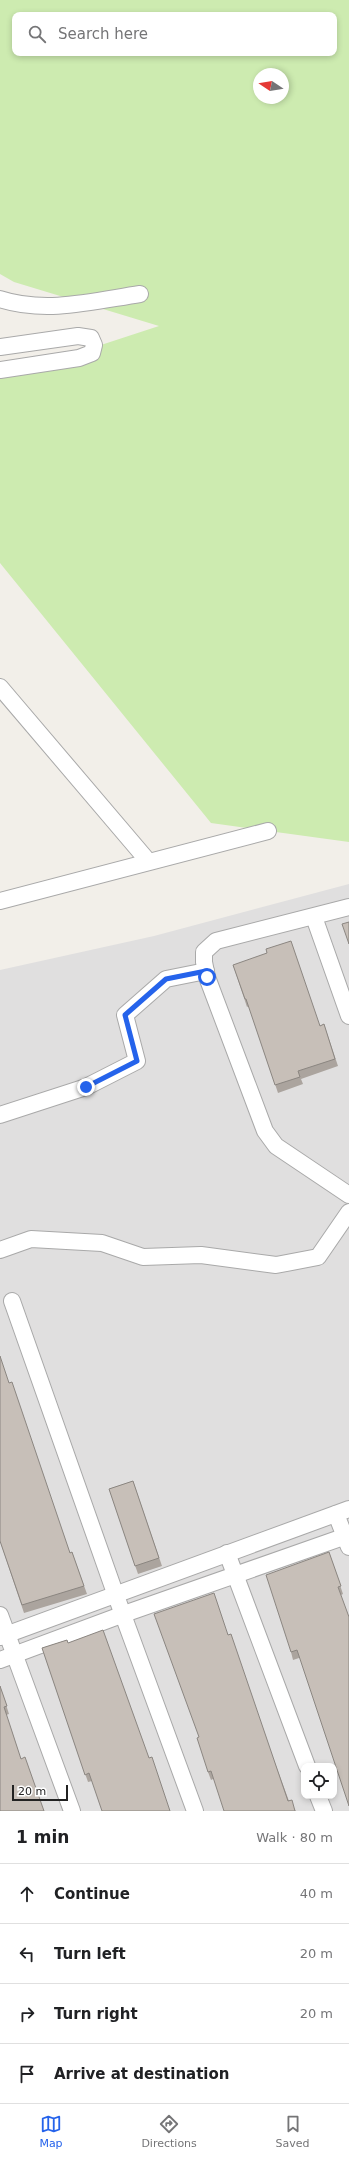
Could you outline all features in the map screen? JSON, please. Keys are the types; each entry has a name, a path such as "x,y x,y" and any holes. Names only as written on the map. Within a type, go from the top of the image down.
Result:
{"street":[{"path":"0,299 13,303 55,306 140,294"},
{"path":"0,347 78,336 91,338 94,345 92,353 79,358 0,370"},
{"path":"0,687 148,861"},
{"path":"0,901 148,861 268,831"},
{"path":"349,907 216,941 204,952 206,971 265,1131 276,1146 349,1195"},
{"path":"314,917 349,1016"},
{"path":"0,1115 86,1087 137,1061 125,1015 166,979 206,971"},
{"path":"0,1250 30,1239 52,1240 102,1243 143,1257 201,1255 276,1265 318,1257 349,1212"},
{"path":"12,1301 115,1593 124,1614 195,1811"},
{"path":"4,1636 115,1593 342,1511 348,1539 124,1614 7,1658"},
{"path":"227,1553 306,1763"},
{"path":"0,1615 7,1658 72,1811"},
{"path":"319,1799 324,1811"}],"shaded area":[{"path":"349,884 349,1811 0,1811 0,970 154,936"}],"green space":[{"path":"0,0 349,0 349,842 211,823 0,563 0,378 159,326 14,282 0,274"}],"building":[{"path":"349,922 349,944 342,924"},
{"path":"291,941 320,1026 324,1024 335,1059 298,1071 300,1077 275,1085 233,965 267,953 266,949"},
{"path":"0,1356 9,1383 12,1382 70,1553 72,1552 84,1586 22,1605 0,1541"},
{"path":"133,1481 159,1558 135,1566 109,1489"},
{"path":"329,1552 341,1586 338,1587 349,1617 349,1806 337,1770 337,1763 335,1763 297,1650 291,1652 266,1575"},
{"path":"214,1593 228,1635 231,1634 288,1801 292,1800 295,1811 224,1811 211,1771 208,1772 197,1738 199,1737 154,1614"},
{"path":"103,1630 149,1758 152,1757 170,1811 102,1811 89,1773 85,1775 42,1648 67,1640 68,1643"},
{"path":"0,1686 7,1706 4,1707 21,1759 25,1757 44,1811 0,1811"}],"route":[{"path":"86,1087 137,1061 125,1015 166,979 206,971 207,977"}]}
